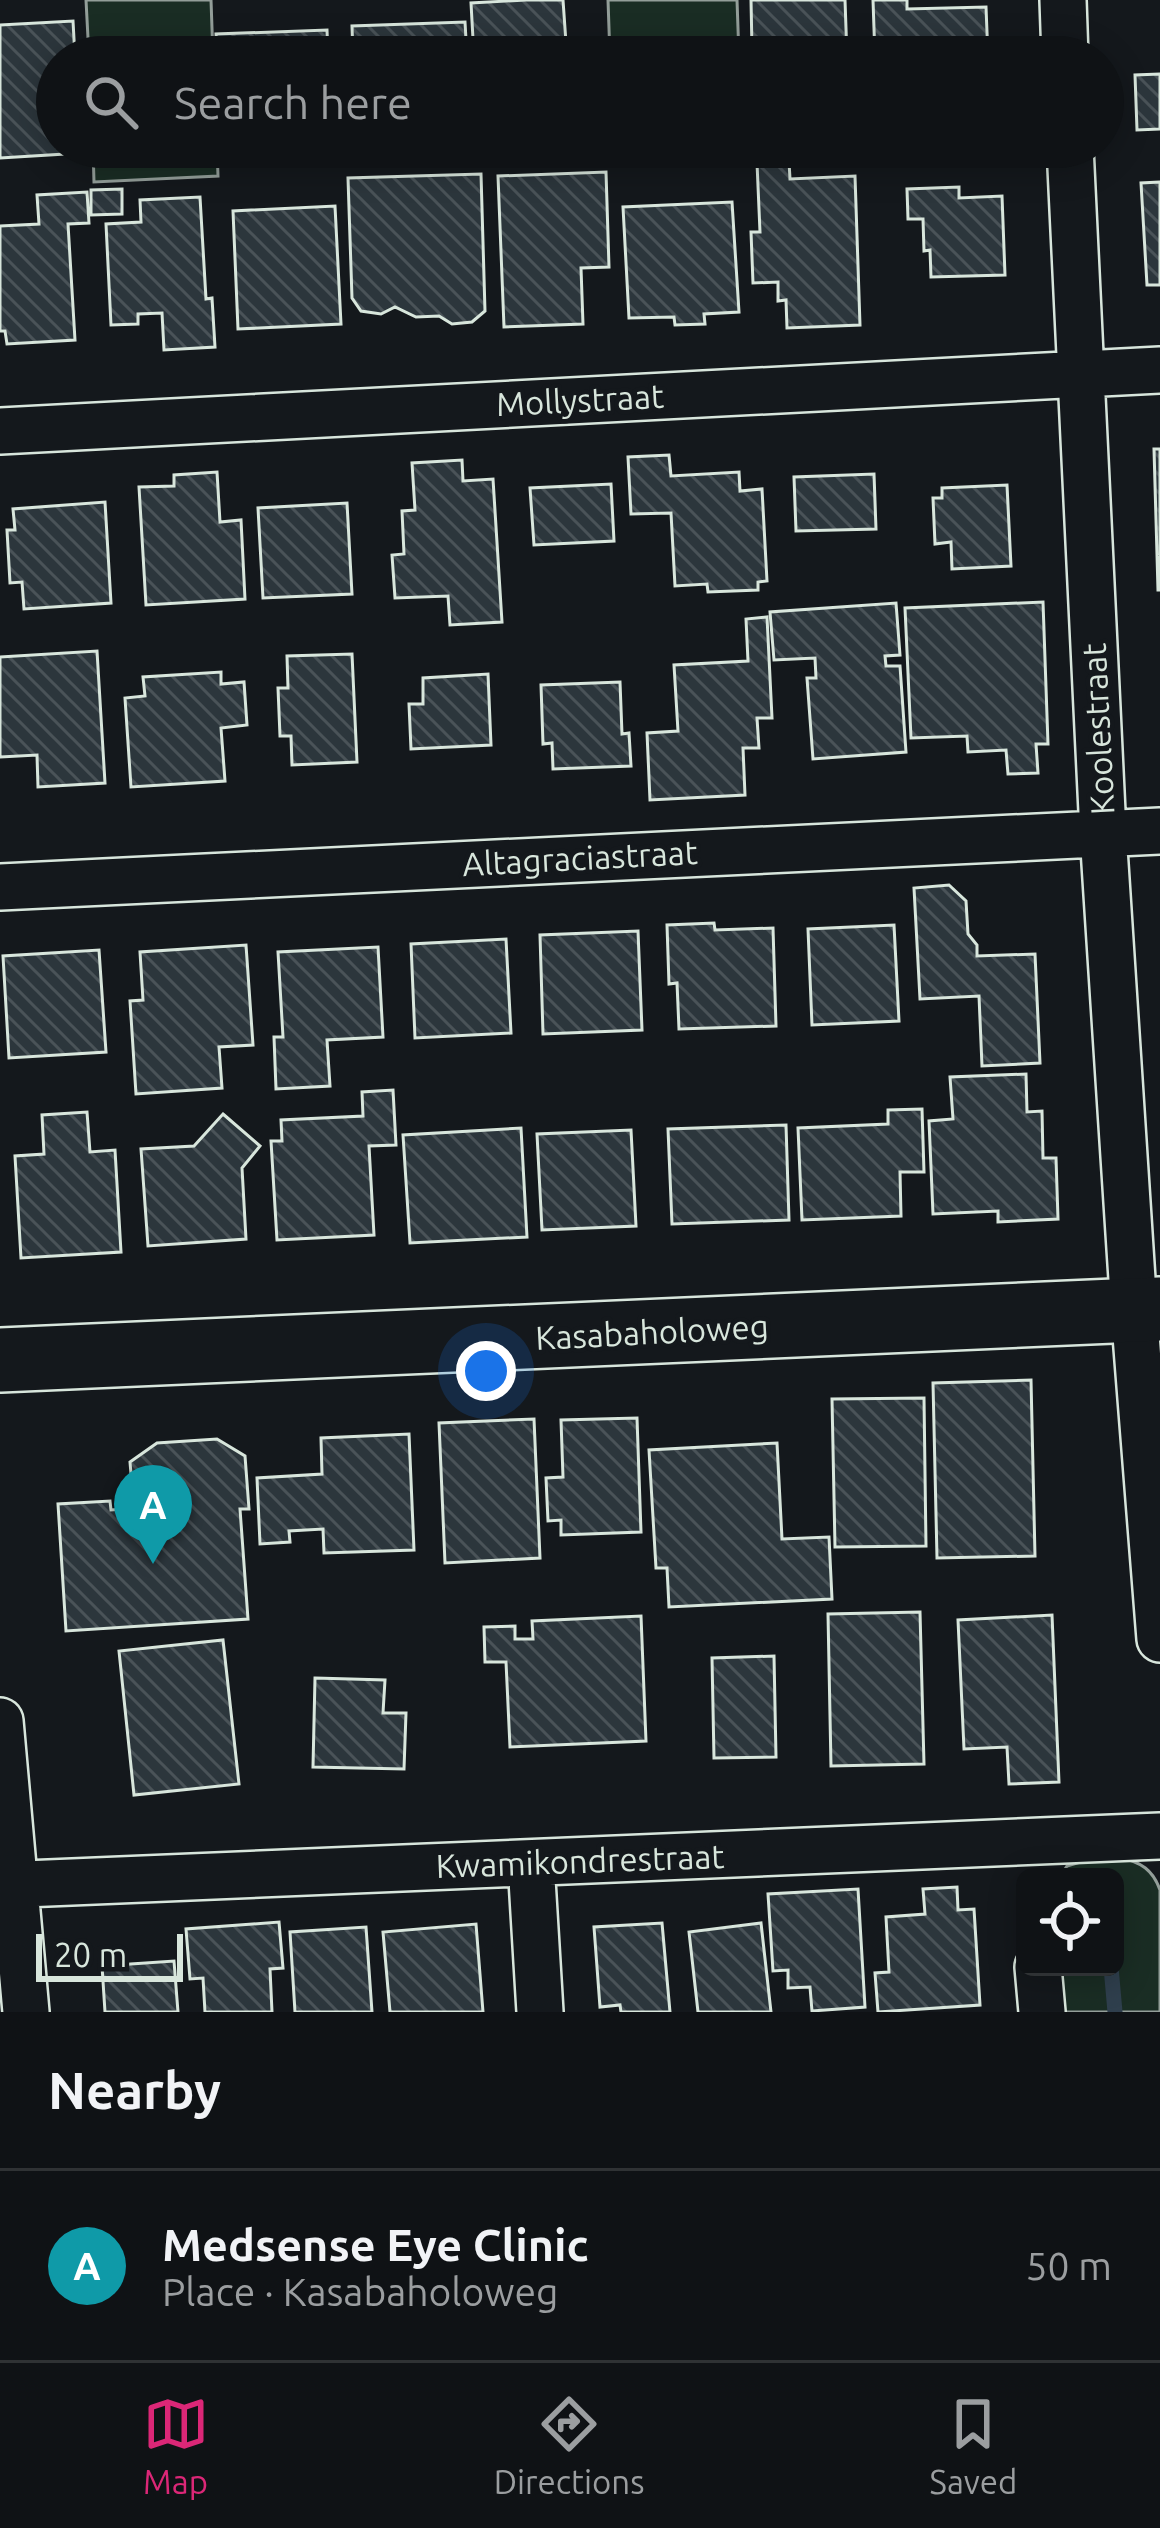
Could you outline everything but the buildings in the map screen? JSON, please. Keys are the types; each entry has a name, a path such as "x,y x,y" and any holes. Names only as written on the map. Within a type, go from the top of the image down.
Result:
{"street":[{"path":"1063,0 1064,36"},
{"name":"Koolestraat","path":"1071,168 1103,833 1147,1310 1160,1639"},
{"name":"Mollystraat","path":"0,431 1160,370"},
{"name":"Altagraciastraat","path":"0,886 1160,830"},
{"name":"Kasabaholoweg","path":"0,1360 1147,1310"},
{"path":"0,1721 8,1884 26,2012"},
{"name":"Kwamikondrestraat","path":"8,1884 531,1863 1027,1860 1160,1836"},
{"path":"531,1863 540,2012"},
{"path":"1038,1976 1042,2012"}],"green space":[{"path":"86,0 211,0 212,36 88,36"},
{"path":"608,0 737,0 738,36 609,36"},
{"path":"94,168 218,168 218,176 94,182"},
{"path":"1121,1858 1154,1877 1160,1890 1160,2012 1059,2012 1055,1976 1124,1976 1124,1868 1066,1868 1087,1860"}],"waterway":[{"path":"1112,1976 1115,2012"}],"place":[{"name":"Medsense Eye Clinic","path":"153,1564"}]}
